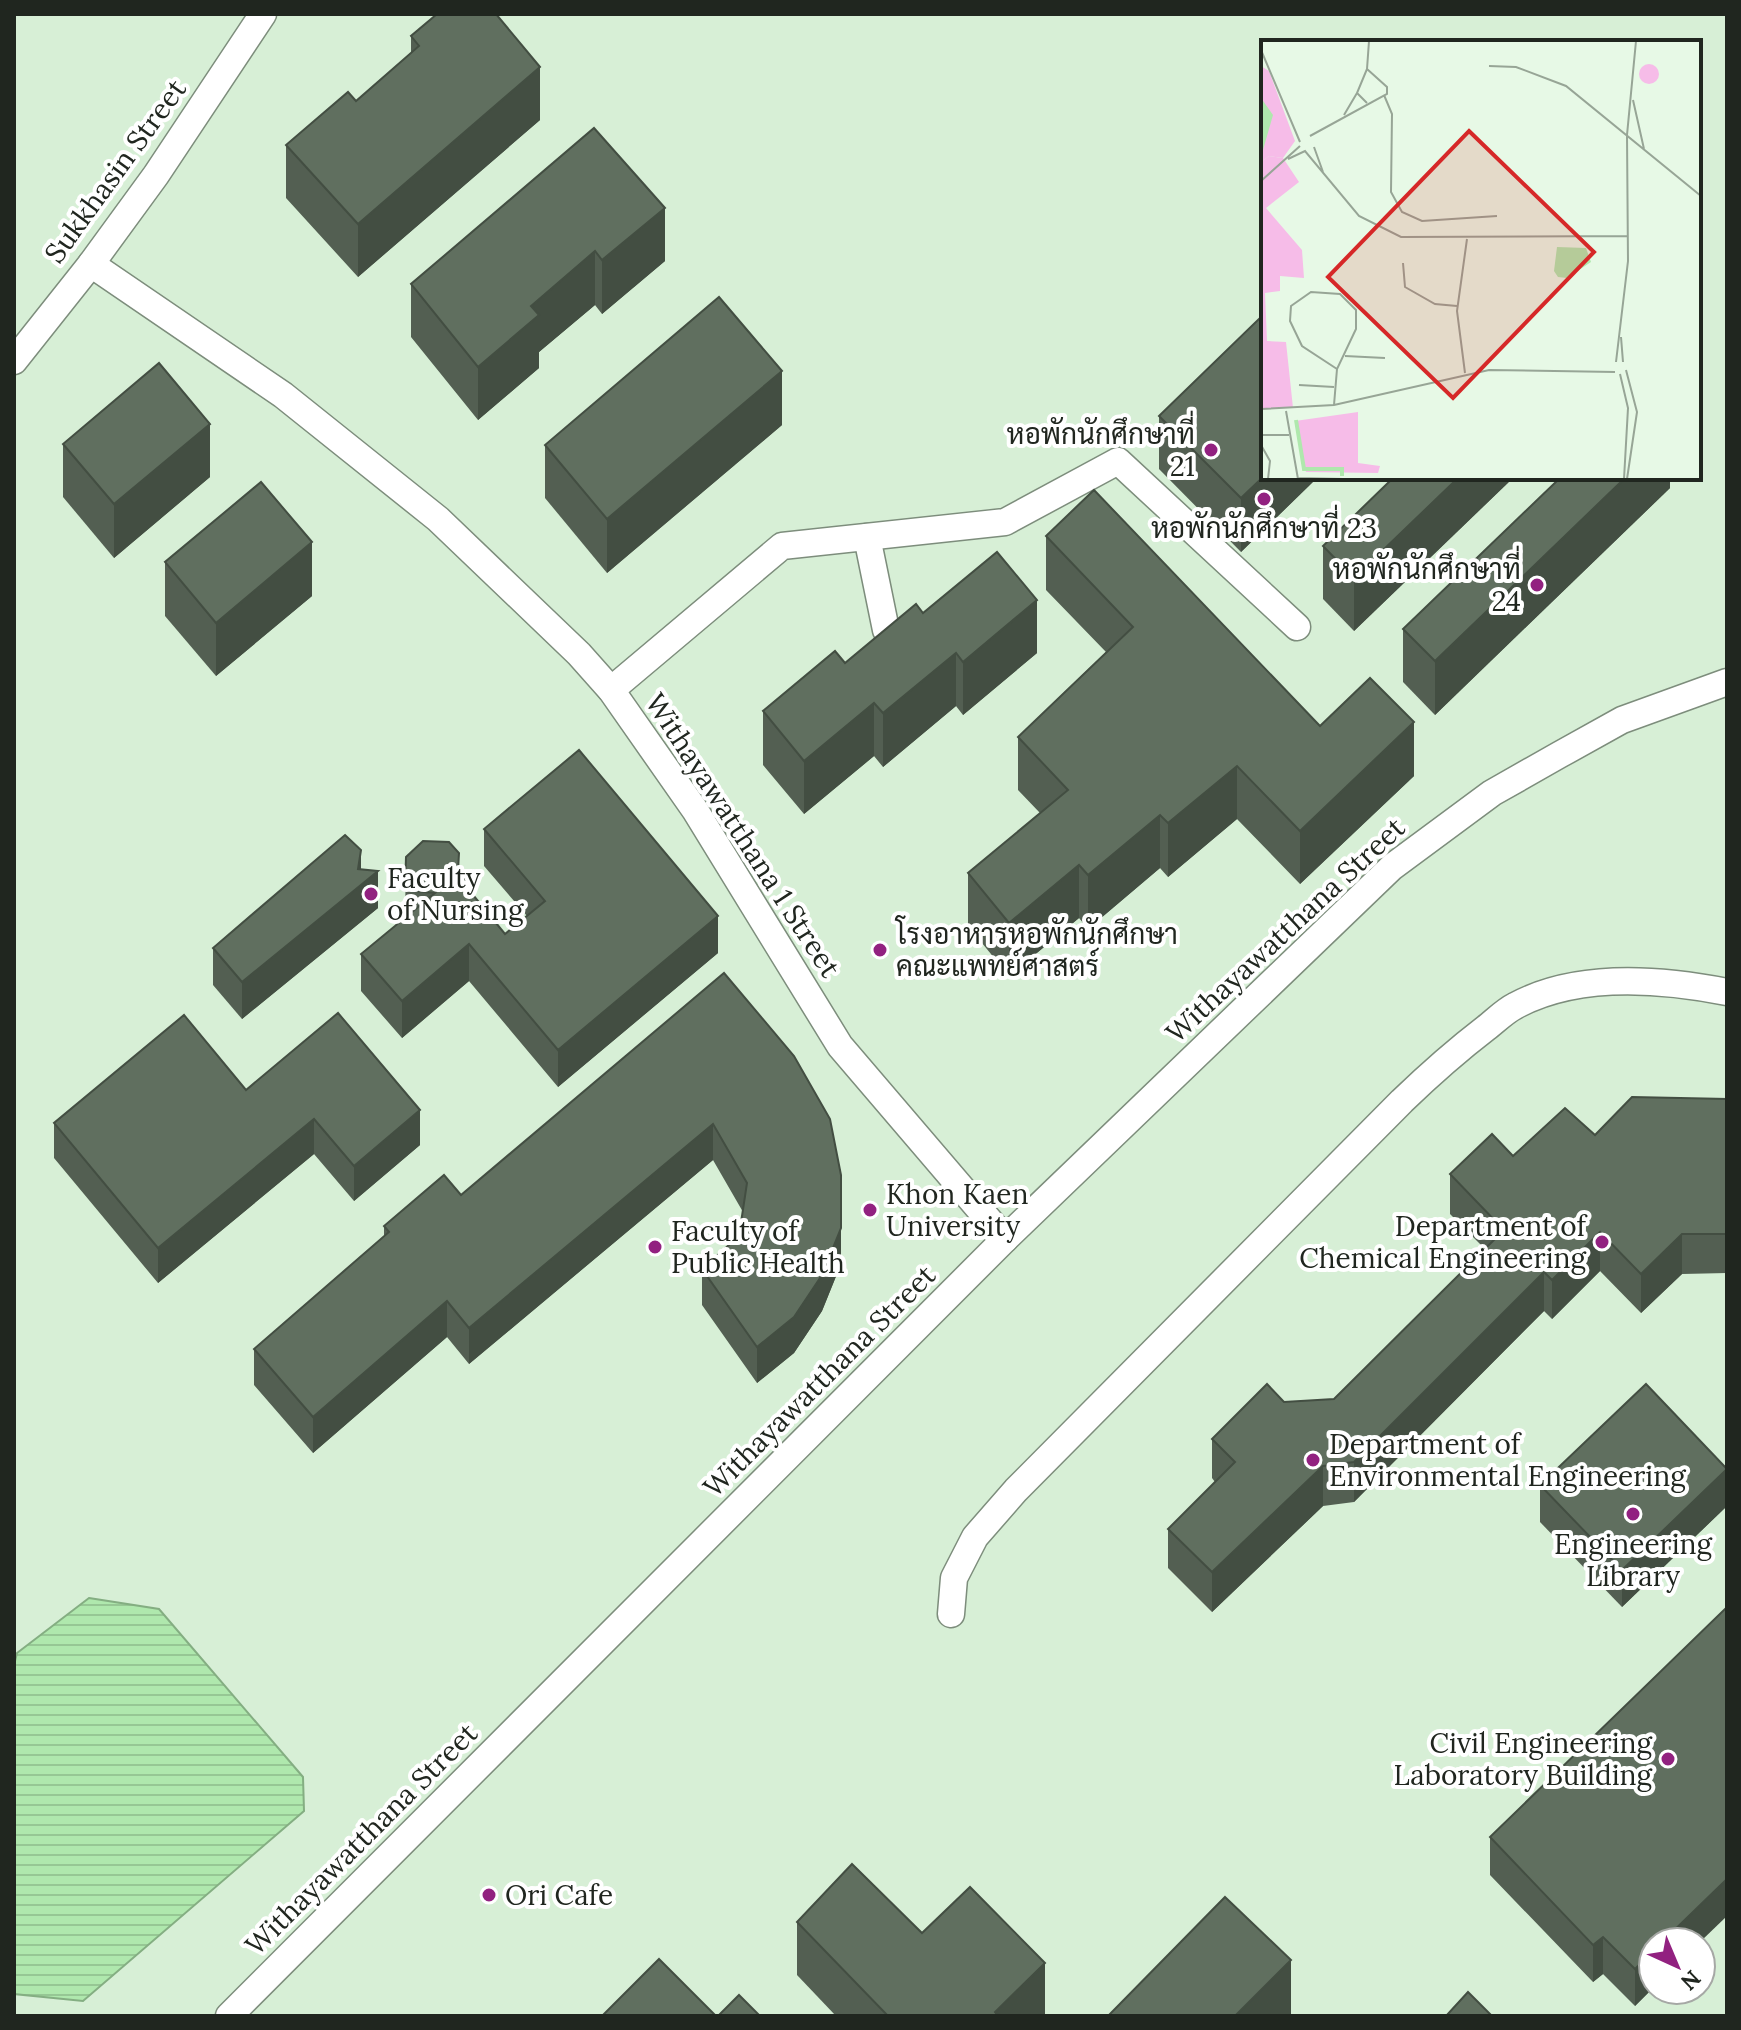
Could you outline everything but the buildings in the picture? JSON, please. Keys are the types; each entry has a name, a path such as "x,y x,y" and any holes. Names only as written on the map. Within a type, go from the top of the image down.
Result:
{"street":[{"name":"Sukkhasin Street","path":"14,361 156,175 263,14"},
{"name":"Withayawatthana 1 Street","path":"91,264 283,395 438,519 579,654 611,690 695,810 840,1046 1005,1239"},
{"path":"611,690 782,546 1005,522 1118,461 1297,627"},
{"path":"867,537 886,630"},
{"name":"Withayawatthana Street","path":"229,2016 1005,1239 1403,859 1492,793 1622,720 1727,682"},
{"path":"951,1614 954,1578 975,1537 1016,1490 1402,1101 1454,1053 1515,1006 1553,992 1608,981 1664,981 1727,992"}],"shaded area":[{"name":"Khon Kaen University","path":"14,14 1727,14 1727,2016 14,2016"},
{"path":"89,1598 159,1609 303,1777 304,1811 83,2001 14,1994 14,1665 17,1653"}],"place":[{"name":"หอพักนักศึกษาที่ 21","path":"1211,450"},
{"name":"หอพักนักศึกษาที่ 23","path":"1264,499"},
{"name":"หอพักนักศึกษาที่ 24","path":"1537,585"},
{"name":"Faculty of Nursing","path":"371,894"},
{"name":"โรงอาหารหอพักนักศึกษา คณะแพทย์ศาสตร์","path":"880,950"},
{"name":"Khon Kaen University","path":"870,1210"},
{"name":"Department of Chemical Engineering","path":"1602,1242"},
{"name":"Faculty of Public Health","path":"655,1247"},
{"name":"Department of Environmental Engineering","path":"1313,1460"},
{"name":"Engineering Library","path":"1633,1514"},
{"name":"Civil Engineering Laboratory Building","path":"1668,1759"},
{"name":"Ori Cafe","path":"489,1895"}]}
